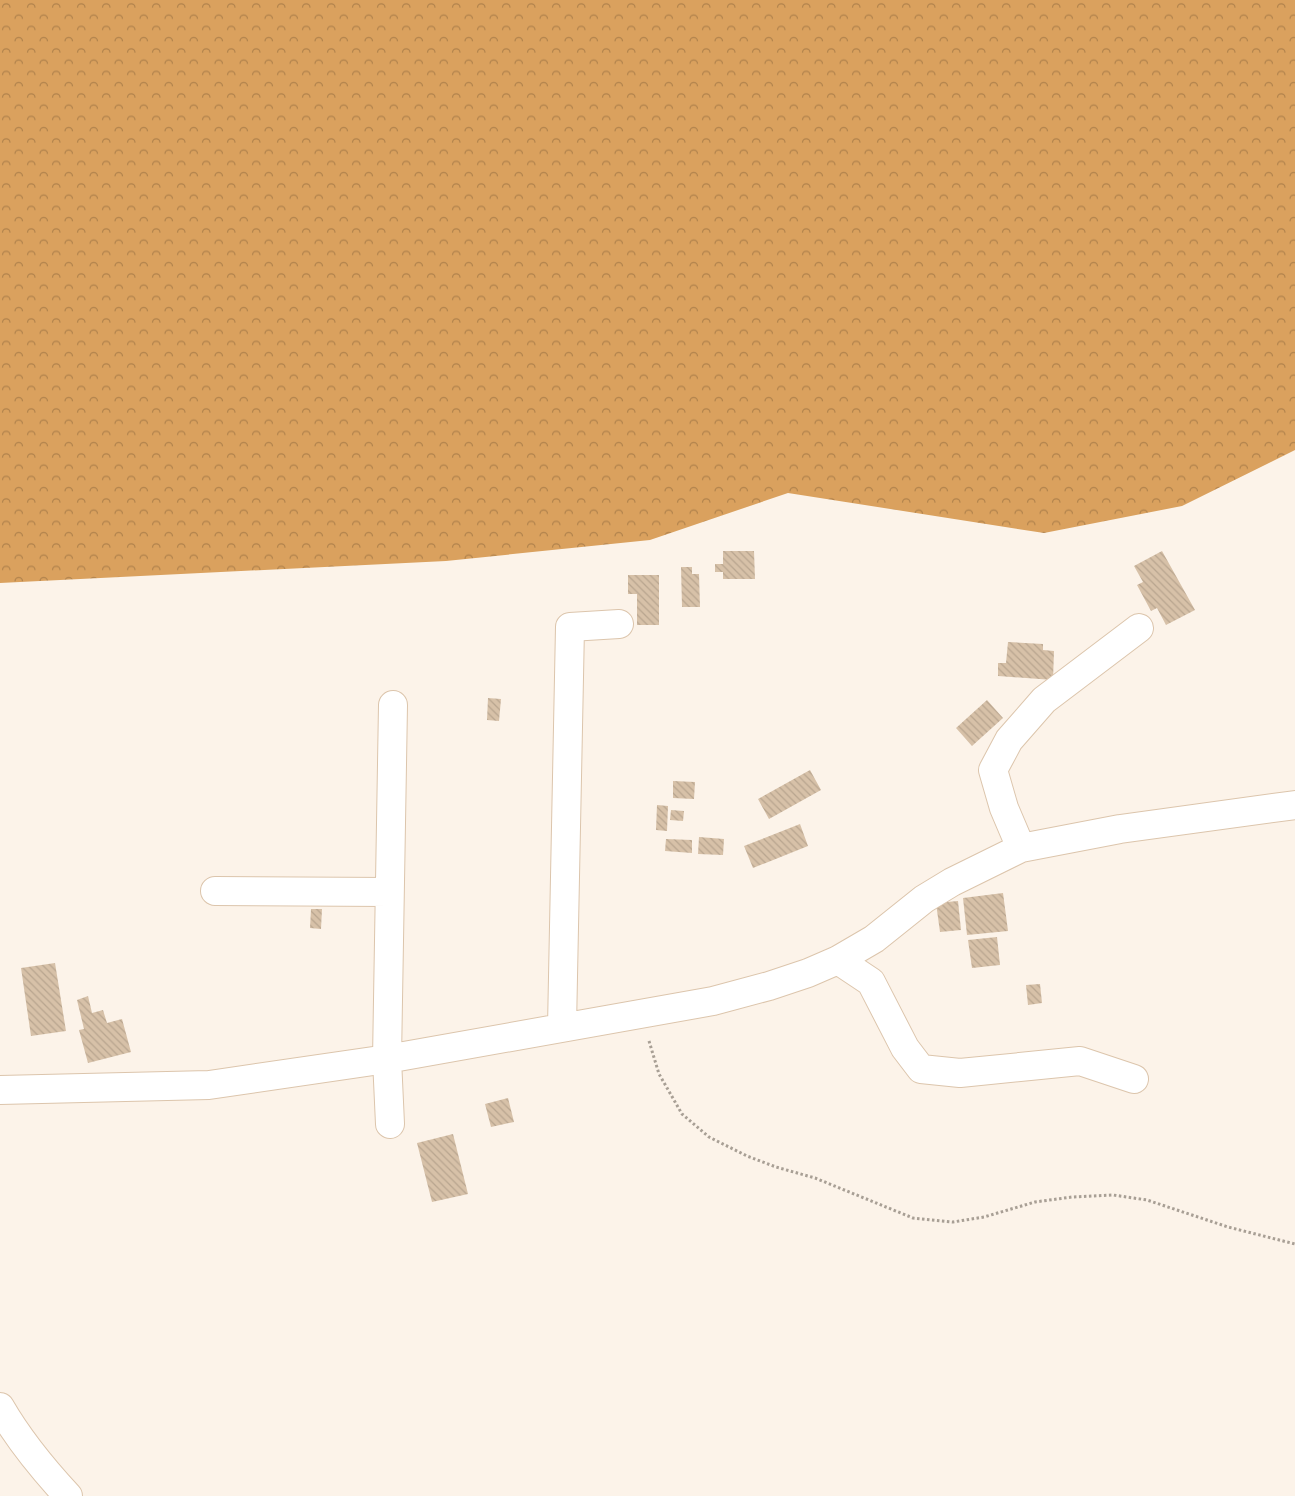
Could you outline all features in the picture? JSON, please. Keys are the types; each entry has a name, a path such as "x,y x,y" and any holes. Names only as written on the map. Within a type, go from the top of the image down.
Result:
{"street":[{"path":"562,1027 570,627 619,624"},
{"path":"1021,848 1004,808 993,770 997,762 1009,740 1044,700 1139,628"},
{"path":"390,1124 387,1059 393,705"},
{"path":"0,1090 209,1085 387,1059 713,1001 769,986 808,973 838,960 874,939 924,899 952,882 1021,848 1120,829 1295,805"},
{"path":"215,890 389,892"},
{"path":"838,960 871,982 905,1048 921,1069 960,1072 1080,1061 1134,1079"},
{"path":"0,1407 13,1431 68,1496"}],"path":[{"path":"642,1014 659,1074 682,1114 709,1137 747,1156 776,1167 815,1178 913,1218 953,1222 984,1217 1035,1202 1072,1197 1113,1195 1147,1200 1228,1227 1295,1244"}],"green space":[{"path":"0,0 1295,0 1295,450 1182,506 1044,533 788,493 650,540 446,561 0,583"}],"building":[{"path":"723,551 754,551 755,579 723,579 723,572 715,572 715,564 723,564"},
{"path":"1162,551 1195,610 1166,625 1157,608 1151,611 1137,585 1143,582 1134,566"},
{"path":"681,567 692,567 692,574 699,574 700,607 682,607"},
{"path":"628,575 659,575 659,625 637,625 637,594 628,594"},
{"path":"1008,642 1043,644 1043,650 1054,651 1053,680 998,676 998,663 1006,663"},
{"path":"488,698 501,699 499,721 487,720"},
{"path":"987,700 1003,718 972,746 956,728"},
{"path":"810,770 821,790 769,819 758,799"},
{"path":"673,781 695,782 694,799 673,798"},
{"path":"657,805 668,806 667,831 656,830"},
{"path":"671,810 684,811 683,821 670,820"},
{"path":"800,824 808,846 753,868 744,846"},
{"path":"699,837 724,839 723,855 698,854"},
{"path":"666,839 692,840 692,853 665,851"},
{"path":"1003,893 1008,931 967,935 963,898"},
{"path":"958,901 961,930 940,932 936,903"},
{"path":"311,909 322,909 321,929 310,928"},
{"path":"997,937 1000,965 972,968 968,940"},
{"path":"55,963 66,1031 31,1036 21,968"},
{"path":"1040,984 1042,1003 1028,1005 1026,985"},
{"path":"88,996 92,1013 103,1010 107,1023 122,1019 131,1052 88,1063 79,1030 84,1029 77,1000"},
{"path":"508,1098 514,1122 491,1127 485,1104"},
{"path":"453,1134 468,1194 432,1202 417,1143"}]}
